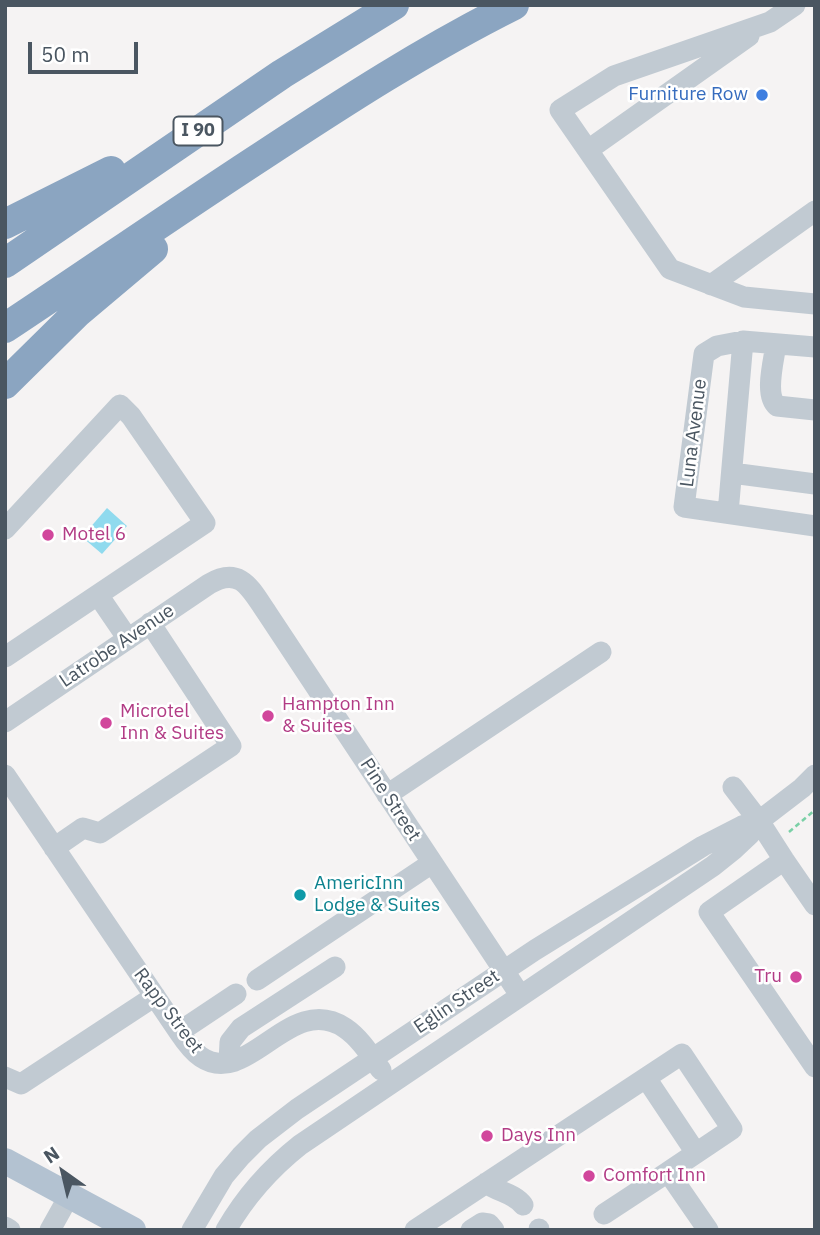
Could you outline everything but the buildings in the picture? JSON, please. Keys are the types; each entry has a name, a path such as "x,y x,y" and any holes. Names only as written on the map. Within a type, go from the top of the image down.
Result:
{"highway":[{"name":"I 90","path":"5,262 282,74 394,5"},
{"path":"5,328 371,85 514,5"},
{"path":"5,223 91,182 282,74"},
{"path":"5,384 77,313 128,270 371,85"}],"main road":[{"path":"5,1161 133,1230"}],"street":[{"path":"588,149 795,5"},
{"path":"770,22 614,76 560,110 670,269 744,296 815,304"},
{"path":"711,285 815,211"},
{"path":"728,513 743,341 815,347"},
{"name":"Luna Avenue","path":"743,341 717,346 704,354 684,507 815,526"},
{"path":"776,344 770,393 773,403 777,406 815,410"},
{"path":"5,529 120,405 131,416 205,523 5,657"},
{"path":"733,473 815,484"},
{"name":"Latrobe Avenue","path":"5,722 209,584 219,578 231,576"},
{"name":"Pine Street","path":"231,576 240,580 252,592 520,995"},
{"path":"98,595 128,639"},
{"path":"54,848 83,828 100,833 231,747 150,624"},
{"path":"387,795 601,652"},
{"name":"Rapp Street","path":"5,775 179,1032 201,1057 219,1063 229,1062 247,1055 288,1028 316,1020 344,1027 390,1083"},
{"name":"Eglin Street","path":"226,1230 246,1200 286,1156 713,866 750,834 760,821 815,775"},
{"path":"733,787 760,821 815,905"},
{"name":"Eglin Street","path":"192,1230 224,1177 258,1139 297,1109 503,970 703,846 742,826 760,821"},
{"path":"784,860 709,912 815,1067"},
{"path":"257,980 432,863"},
{"path":"229,1062 230,1042 241,1028 335,967"},
{"path":"179,1032 236,994"},
{"path":"5,1077 20,1084 155,996"},
{"path":"415,1230 682,1054 732,1129 604,1214"},
{"path":"646,1077 696,1153"},
{"path":"668,1172 708,1230"},
{"path":"486,1183 492,1188 513,1195 523,1205"},
{"path":"50,1230 69,1196"},
{"path":"471,1230 482,1223 489,1224 494,1230"}],"path":[{"path":"789,832 815,810"}],"water":[{"path":"107,508 127,526 102,554 82,537"}],"place":[{"name":"Furniture Row","path":"762,95"},
{"name":"Motel 6","path":"48,535"},
{"name":"Hampton Inn & Suites","path":"268,716"},
{"name":"Microtel Inn & Suites","path":"106,723"},
{"name":"AmericInn Lodge & Suites","path":"300,895"},
{"name":"Tru","path":"796,977"},
{"name":"Days Inn","path":"487,1136"},
{"name":"Comfort Inn","path":"589,1176"}]}
